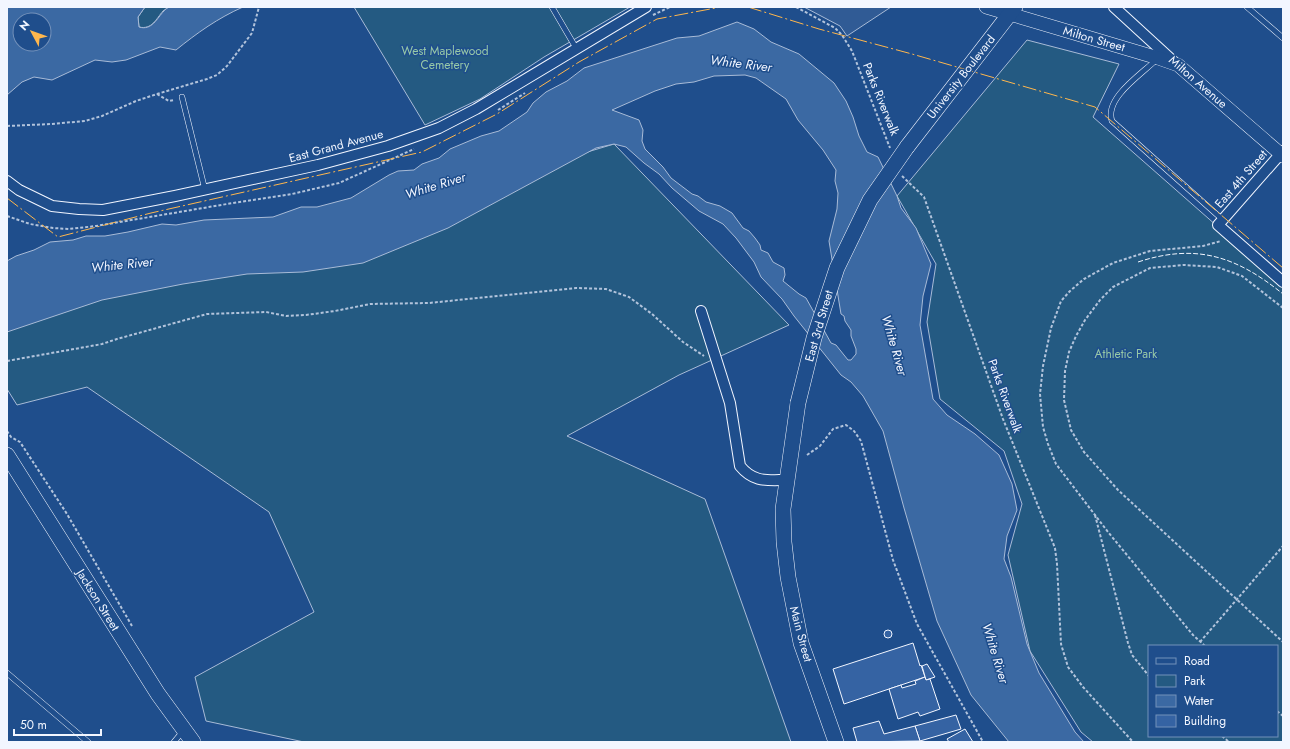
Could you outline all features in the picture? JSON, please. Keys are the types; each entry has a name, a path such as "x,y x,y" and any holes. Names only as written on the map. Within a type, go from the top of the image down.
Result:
{"main road":[{"name":"University Boulevard","path":"907,147 1012,10"},
{"name":"East 3rd Street","path":"783,523 783,509 798,403 814,338 837,268 870,200 907,147"},
{"name":"Jackson Street","path":"7,455 158,694 188,736"},
{"name":"Main Street","path":"783,523 788,577 801,643 836,742"}],"street":[{"name":"East Grand Avenue","path":"7,181 19,190 52,206 79,210 103,210 205,190 318,165 388,146 438,128 476,109 646,7"},
{"name":"Milton Street","path":"986,7 1012,10 1178,65"},
{"name":"Milton Avenue","path":"1114,7 1178,65 1282,153"},
{"name":"East 4th Street","path":"1220,222 1282,153"},
{"path":"1220,222 1232,238 1283,282"},
{"path":"702,311 730,403 740,466 747,474 760,480 788,480"}],"lane":[{"path":"552,7 576,48"},
{"path":"1247,7 1283,38"},
{"path":"1158,58 1119,95 1112,105 1110,115 1112,121 1220,222"},
{"path":"182,98 205,190"},
{"path":"7,673 88,742"},
{"path":"174,742 188,736"}],"path":[{"path":"7,126 85,121 102,116 136,101 217,75 227,66 252,33 259,7"},
{"name":"Parks Riverwalk","path":"796,7 835,28 842,35 852,51 893,154"},
{"path":"157,94 169,101 182,98"},
{"name":"Parks Riverwalk","path":"902,176 924,197 1003,419 1055,548 1058,564 1061,644 1068,667 1083,688 1133,742"},
{"path":"1204,645 1188,629 1094,514 1056,464 1043,427 1040,394 1043,366 1050,328 1061,301 1084,279 1113,263 1150,251 1203,246 1232,238"},
{"path":"1283,308 1242,276 1217,267 1184,265 1150,268 1114,287 1090,312 1076,336 1069,352 1065,371 1064,400 1071,430 1084,452 1118,490 1283,642"},
{"path":"7,361 102,344 207,314 266,312 286,316 306,315 370,304 429,303 576,288 606,289 629,297 652,314 683,342 705,356 717,359"},
{"path":"807,455 820,446 833,429 846,425 854,431 861,440 893,560 917,624 983,742"},
{"path":"7,431 11,437 20,442 67,514 132,626"},
{"path":"1094,514 1128,644 1132,655 1148,675"},
{"path":"1200,642 1283,546"}],"green space":[{"path":"145,7 169,7 163,11 150,25 143,28 139,27 138,17"},
{"name":"West Maplewood Cemetery","path":"354,7 630,7 544,57 480,99 425,125"},
{"name":"Athletic Park","path":"1027,40 1119,64 1093,117 1283,284 1283,742 1093,742 1081,732 1030,651 1008,555 1022,504 1004,451 940,399 927,322 936,264 897,196"},
{"path":"614,144 789,325 679,375 567,436 705,499 791,742 304,742 206,721 195,677 314,612 269,512 87,387 17,405 7,389 7,326"}],"shaded area":[{"path":"804,7 891,7 847,36 840,26"}],"water":[{"path":"7,7 145,7 138,17 139,27 144,28 151,26 164,10 169,7 243,7 208,26 176,50 160,47 126,60 112,62 95,60 52,80 34,77 22,82 7,95"},
{"name":"White River","path":"737,22 754,29 771,42 799,54 834,83 846,101 859,136 867,152 878,157 897,196 901,208 916,228 931,264 923,296 920,325 933,399 947,415 975,434 999,455 1012,484 1017,510 1007,536 1004,559 1011,577 1027,644 1039,673 1075,732 1084,742 1009,742 971,695 937,621 883,431 863,396 851,382 841,375 782,299 761,277 754,262 736,238 723,224 699,211 672,188 659,174 626,147 614,144 596,148 448,228 363,263 303,272 247,274 183,284 102,300 7,332 7,261 16,256 34,250 50,242 73,240 86,236 105,236 162,224 176,225 204,220 273,217 301,207 317,207 351,198 389,175 398,171 414,170 422,164 439,158 450,149 481,136 499,131 527,112 533,103 546,92 567,81 584,68 677,38 699,36","holes":["745,75 756,78 786,99 798,120 823,150 836,170 835,181 838,193 837,209 829,241 841,314 844,316 845,321 851,330 851,336 856,349 856,354 851,360 848,360 836,345 831,343 806,298 783,281 785,275 784,268 773,262 768,253 761,250 760,245 755,238 749,231 743,228 732,213 720,206 706,202 698,196 692,194 671,178 663,167 645,149 642,141 643,130 639,120 612,110 655,91 676,84 694,82 714,76"]}],"building":[{"path":"886,630 890,630 892,634 890,638 886,638 884,636 884,632"},
{"path":"913,643 925,677 844,704 833,669"},
{"path":"927,664 935,677 926,680 922,666"},
{"path":"925,677 926,680 930,679 940,709 920,716 918,712 898,719 889,689 901,685 902,688 916,684 915,681"},
{"path":"956,715 961,729 920,741 915,726"},
{"path":"879,721 884,734 915,726 920,741 857,742 853,728"},
{"path":"965,729 973,742 949,742 947,739"}],"fence":[{"path":"1138,262 1159,256 1179,254 1197,254 1215,257 1232,262 1249,270 1283,294"}],"power":[{"path":"7,198 58,237 151,213 422,152 497,114 579,62 657,19 721,7"},
{"path":"748,7 819,29 912,54 1095,107 1283,268"}]}
